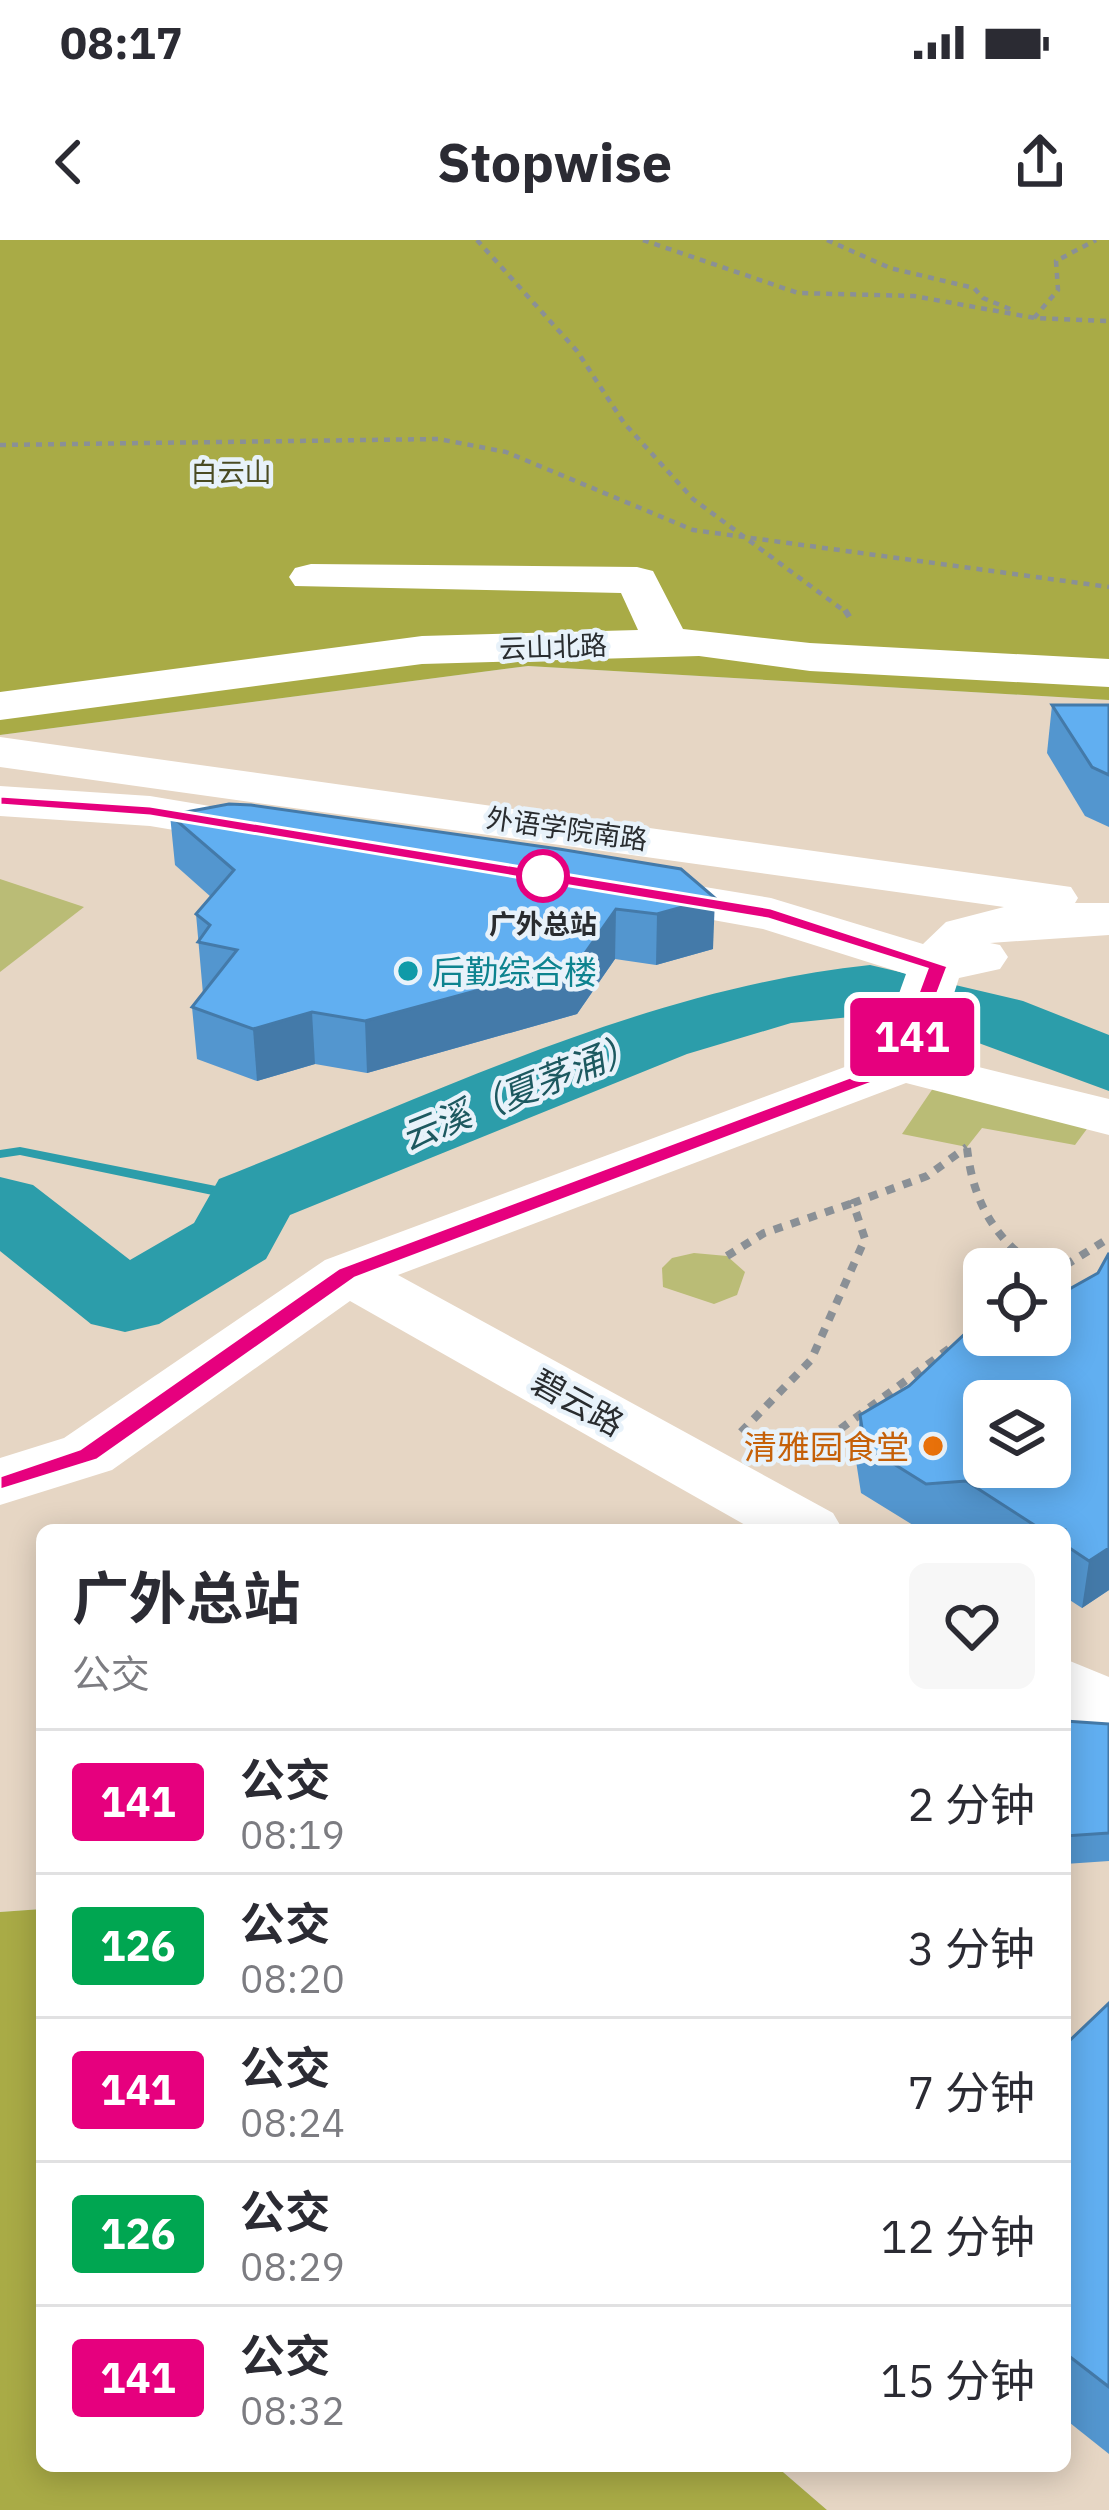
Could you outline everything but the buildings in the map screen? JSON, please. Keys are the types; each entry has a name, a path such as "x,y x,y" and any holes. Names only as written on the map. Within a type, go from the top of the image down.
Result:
{"street":[{"path":"311,577 638,580 667,643"},
{"name":"云山北路","path":"0,706 422,650 667,643 1109,673"},
{"name":"外语学院南路","path":"13,752 1109,907"},
{"path":"0,801 150,811 771,914 938,966 1109,939"},
{"path":"902,1064 948,945 965,932 1007,924 1109,919"},
{"path":"0,1482 88,1454 347,1273 902,1064 1109,1117"},
{"name":"碧云路","path":"347,1273 797,1524"},
{"path":"1071,1689 1109,1712"}],"path":[{"path":"477,240 577,351 624,423 693,499 843,606 875,660"},
{"path":"644,240 798,293 914,296 1035,319 1109,322"},
{"path":"827,240 890,268 974,288 983,298 1035,319"},
{"path":"1035,319 1058,290 1057,261 1096,240"},
{"path":"0,445 439,439 506,452 693,530 1109,586"},
{"path":"727,1256 764,1233 927,1176 967,1147 969,1174 993,1232 1013,1248"},
{"path":"723,1483 727,1448 811,1360 865,1239 854,1203"},
{"path":"1071,1261 1109,1238"},
{"path":"723,1483 963,1338"}],"shaded area":[{"path":"528,666 1109,700 1109,2510 827,2510 783,2472 1071,2472 1071,1524 36,1524 36,1909 0,1912 0,735"}],"green space":[{"name":"白云山","path":"0,240 1109,240 1109,700 528,666 0,735"},
{"path":"0,879 84,907 0,972"},
{"path":"944,1072 1098,1114 1075,1145 982,1128 967,1147 902,1134"},
{"path":"694,1253 727,1256 745,1272 737,1295 714,1304 663,1287 662,1268 672,1258"},
{"path":"36,1909 36,2472 783,2472 827,2510 0,2510 0,1912"}],"waterway":[{"name":"云溪（夏茅涌）","path":"0,1205 125,1303 233,1239 251,1198 657,1036 784,999 870,990 993,1019 1109,1065"},
{"path":"0,1154 20,1151 251,1198"}],"bus line":[{"name":"141","path":"0,801 46,800 150,811 771,914 938,966 902,1064 347,1273 88,1454 0,1482"}],"place":[{"name":"广外总站","path":"543,876"},
{"name":"后勤综合楼","path":"408,971"},
{"name":"清雅园食堂","path":"933,1446"}]}
